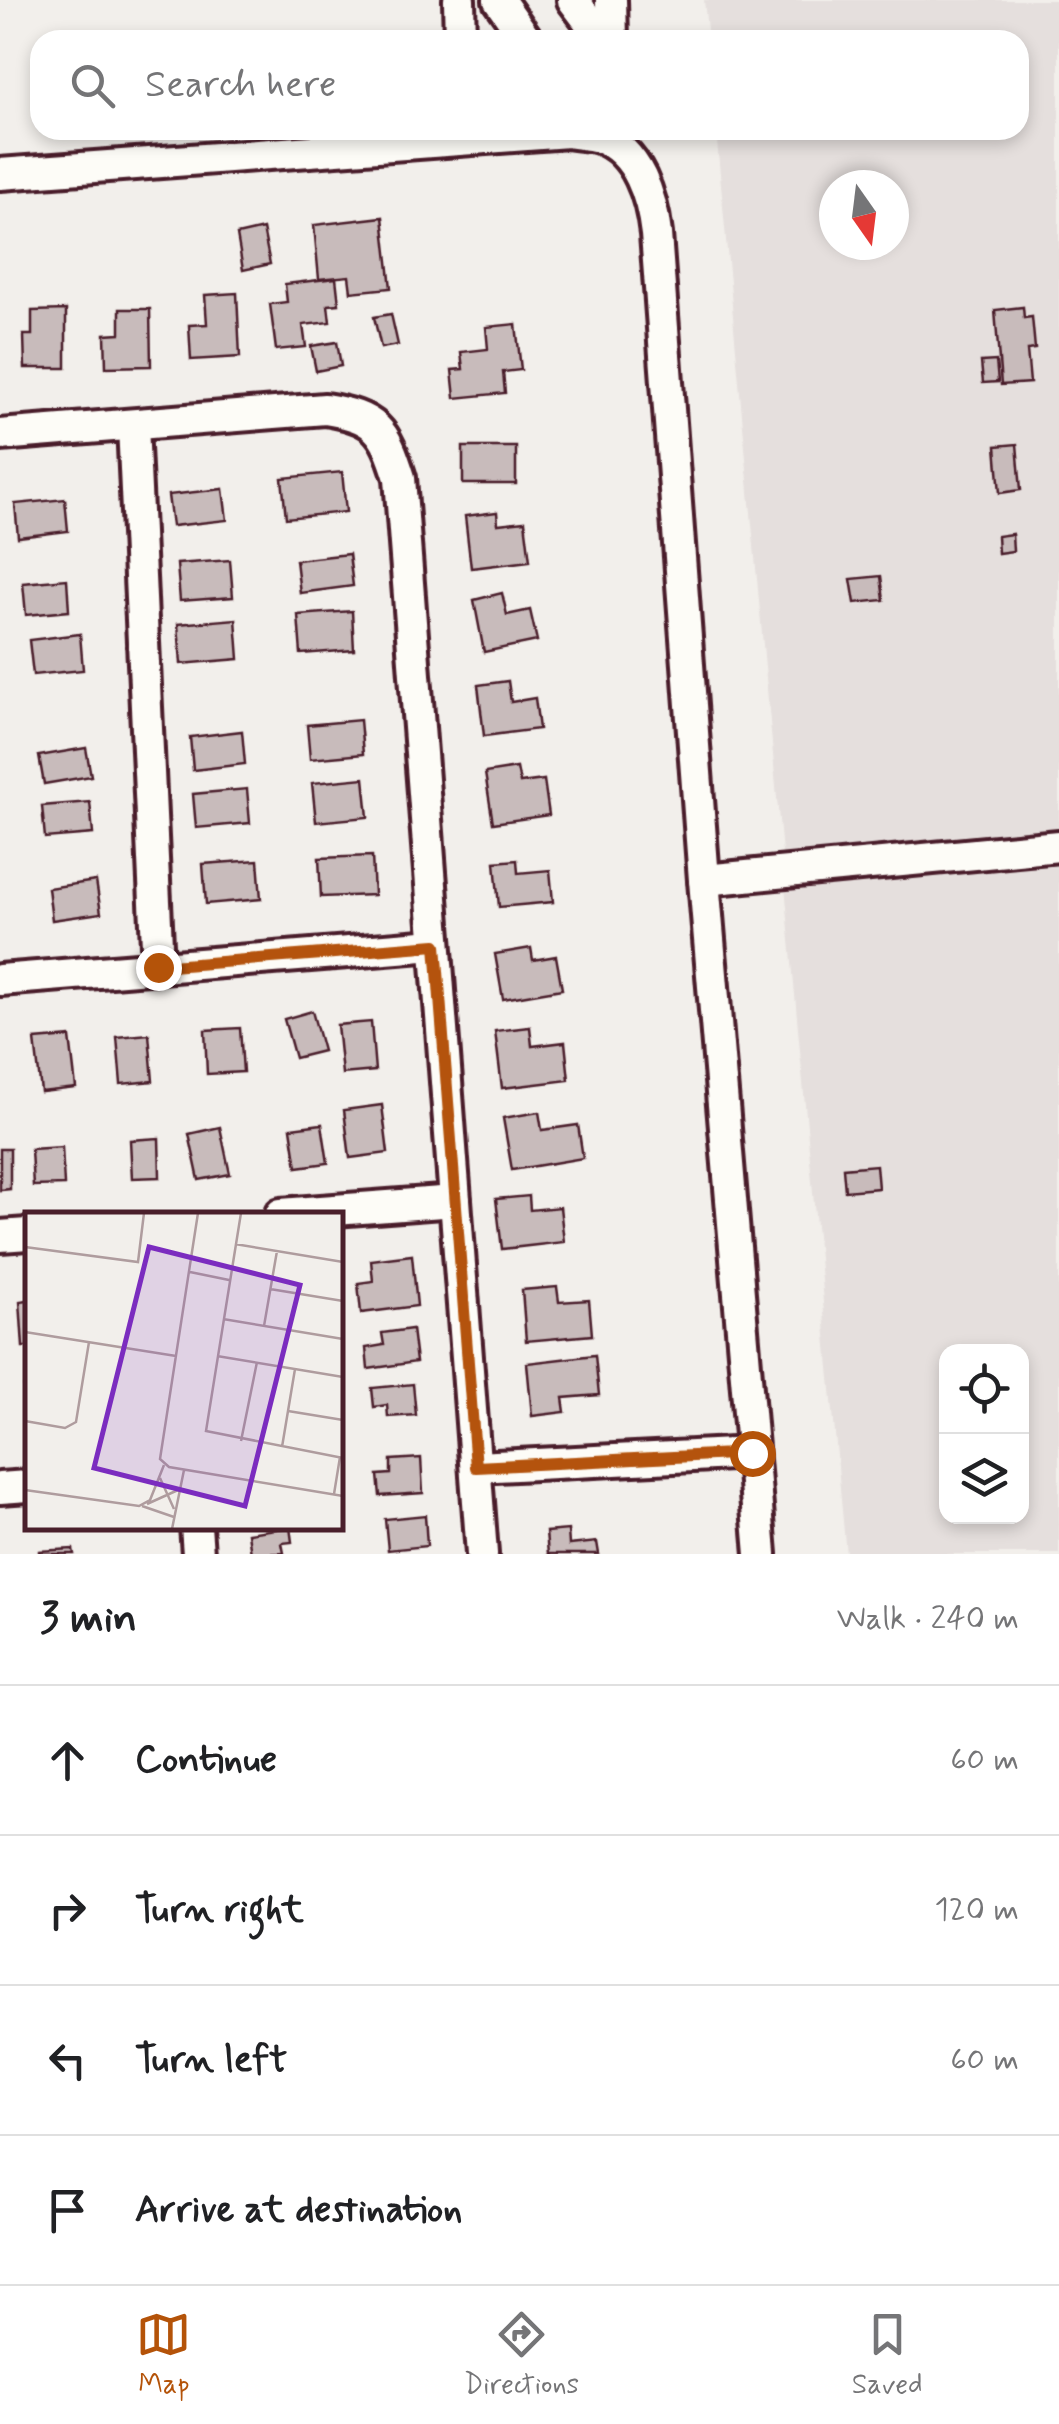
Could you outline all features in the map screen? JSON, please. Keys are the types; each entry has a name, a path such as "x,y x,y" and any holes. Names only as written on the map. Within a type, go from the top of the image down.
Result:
{"street":[{"path":"500,0 520,30"},
{"path":"573,0 596,30"},
{"path":"612,0 612,30"},
{"path":"460,30 461,2"},
{"path":"0,174 395,140"},
{"path":"608,140 638,172 652,198 761,1554"},
{"path":"0,435 325,409 359,415 378,429 391,448 400,478 482,1554"},
{"path":"133,424 158,967"},
{"path":"704,880 1059,846"},
{"path":"0,980 436,945"},
{"path":"306,1212 455,1200"},
{"path":"0,1236 25,1234"},
{"path":"476,1467 752,1453"},
{"path":"0,1488 25,1486"},
{"path":"196,1529 198,1554"}],"shaded area":[{"path":"704,0 1059,0 1059,1554 846,1554 717,140 1029,140 1029,30 707,30"}],"building":[{"path":"383,217 391,288 351,292 349,276 319,279 314,225"},
{"path":"263,229 270,264 243,270 237,235"},
{"path":"336,278 339,304 328,305 330,322 303,325 306,347 276,350 270,304 287,302 285,284"},
{"path":"237,293 240,357 191,360 189,325 207,324 205,295"},
{"path":"1023,307 1024,318 1032,317 1035,349 1027,350 1030,383 1001,385 995,310"},
{"path":"120,309 150,309 151,366 106,367 105,334 120,333"},
{"path":"66,310 66,368 25,368 24,335 32,335 32,311"},
{"path":"391,314 398,345 381,348 374,317"},
{"path":"516,324 521,370 503,372 505,393 455,398 452,370 463,369 461,352 488,349 486,327"},
{"path":"337,342 341,366 316,371 311,346"},
{"path":"996,361 998,382 983,383 981,362"},
{"path":"1017,444 1021,490 1000,493 996,446"},
{"path":"463,447 516,447 516,484 463,484"},
{"path":"342,472 346,512 286,518 282,478"},
{"path":"223,489 227,520 172,526 168,495"},
{"path":"65,499 68,531 18,537 15,504"},
{"path":"497,512 498,524 525,521 530,561 471,568 465,516"},
{"path":"1012,534 1013,551 998,553 997,536"},
{"path":"349,554 353,586 300,593 296,560"},
{"path":"230,560 233,597 180,601 177,564"},
{"path":"881,576 884,600 855,603 851,579"},
{"path":"67,579 69,611 26,615 23,583"},
{"path":"502,593 507,615 530,610 537,641 484,652 474,600"},
{"path":"352,611 354,650 301,654 298,615"},
{"path":"236,619 239,659 181,664 178,624"},
{"path":"80,634 83,670 33,675 29,640"},
{"path":"508,681 511,702 535,698 539,729 484,736 478,685"},
{"path":"360,720 363,754 310,759 307,725"},
{"path":"242,731 245,764 193,770 190,737"},
{"path":"86,748 91,776 44,784 39,756"},
{"path":"517,768 520,783 544,780 549,815 493,823 485,773"},
{"path":"364,778 368,817 316,822 312,783"},
{"path":"247,789 250,823 196,828 193,794"},
{"path":"90,802 93,834 45,838 42,806"},
{"path":"372,856 374,895 321,897 319,858"},
{"path":"258,860 261,899 206,904 203,864"},
{"path":"517,860 518,873 550,870 553,902 499,907 495,862"},
{"path":"96,881 101,913 52,920 48,888"},
{"path":"531,948 533,960 556,956 562,989 503,999 495,954"},
{"path":"312,1011 323,1051 295,1058 284,1019"},
{"path":"371,1022 375,1071 342,1074 337,1025"},
{"path":"530,1027 532,1046 565,1042 569,1080 502,1088 495,1031"},
{"path":"240,1028 243,1072 207,1074 205,1030"},
{"path":"149,1034 153,1081 121,1084 117,1037"},
{"path":"70,1037 76,1088 41,1092 35,1040"},
{"path":"382,1105 388,1153 350,1158 344,1110"},
{"path":"539,1112 542,1130 578,1125 583,1158 512,1170 503,1118"},
{"path":"322,1124 328,1163 297,1167 291,1128"},
{"path":"220,1127 230,1174 199,1180 189,1134"},
{"path":"159,1138 160,1177 132,1178 130,1140"},
{"path":"62,1147 64,1185 33,1186 31,1149"},
{"path":"0,1149 10,1149 10,1189 0,1190"},
{"path":"876,1165 878,1188 845,1191 843,1168"},
{"path":"529,1196 530,1210 560,1207 564,1242 502,1249 496,1199"},
{"path":"412,1255 417,1306 361,1313 358,1283 373,1281 371,1260"},
{"path":"557,1287 559,1302 589,1300 592,1335 526,1341 522,1290"},
{"path":"25,1300 25,1347 23,1347 20,1301"},
{"path":"412,1329 416,1362 368,1369 366,1348 384,1345 382,1333"},
{"path":"595,1355 599,1395 563,1398 565,1412 532,1416 527,1363"},
{"path":"413,1384 416,1415 388,1417 387,1405 374,1407 372,1388"},
{"path":"421,1458 423,1493 380,1496 378,1475 391,1474 391,1460"},
{"path":"425,1515 427,1546 388,1550 385,1519"},
{"path":"290,1529 292,1542 282,1543 284,1553 251,1554 248,1533"},
{"path":"568,1530 569,1545 597,1542 599,1554 548,1554 546,1532"},
{"path":"73,1549 74,1554 39,1554 39,1551"}],"route":[{"path":"158,967 436,945 476,1467 752,1453"}]}
